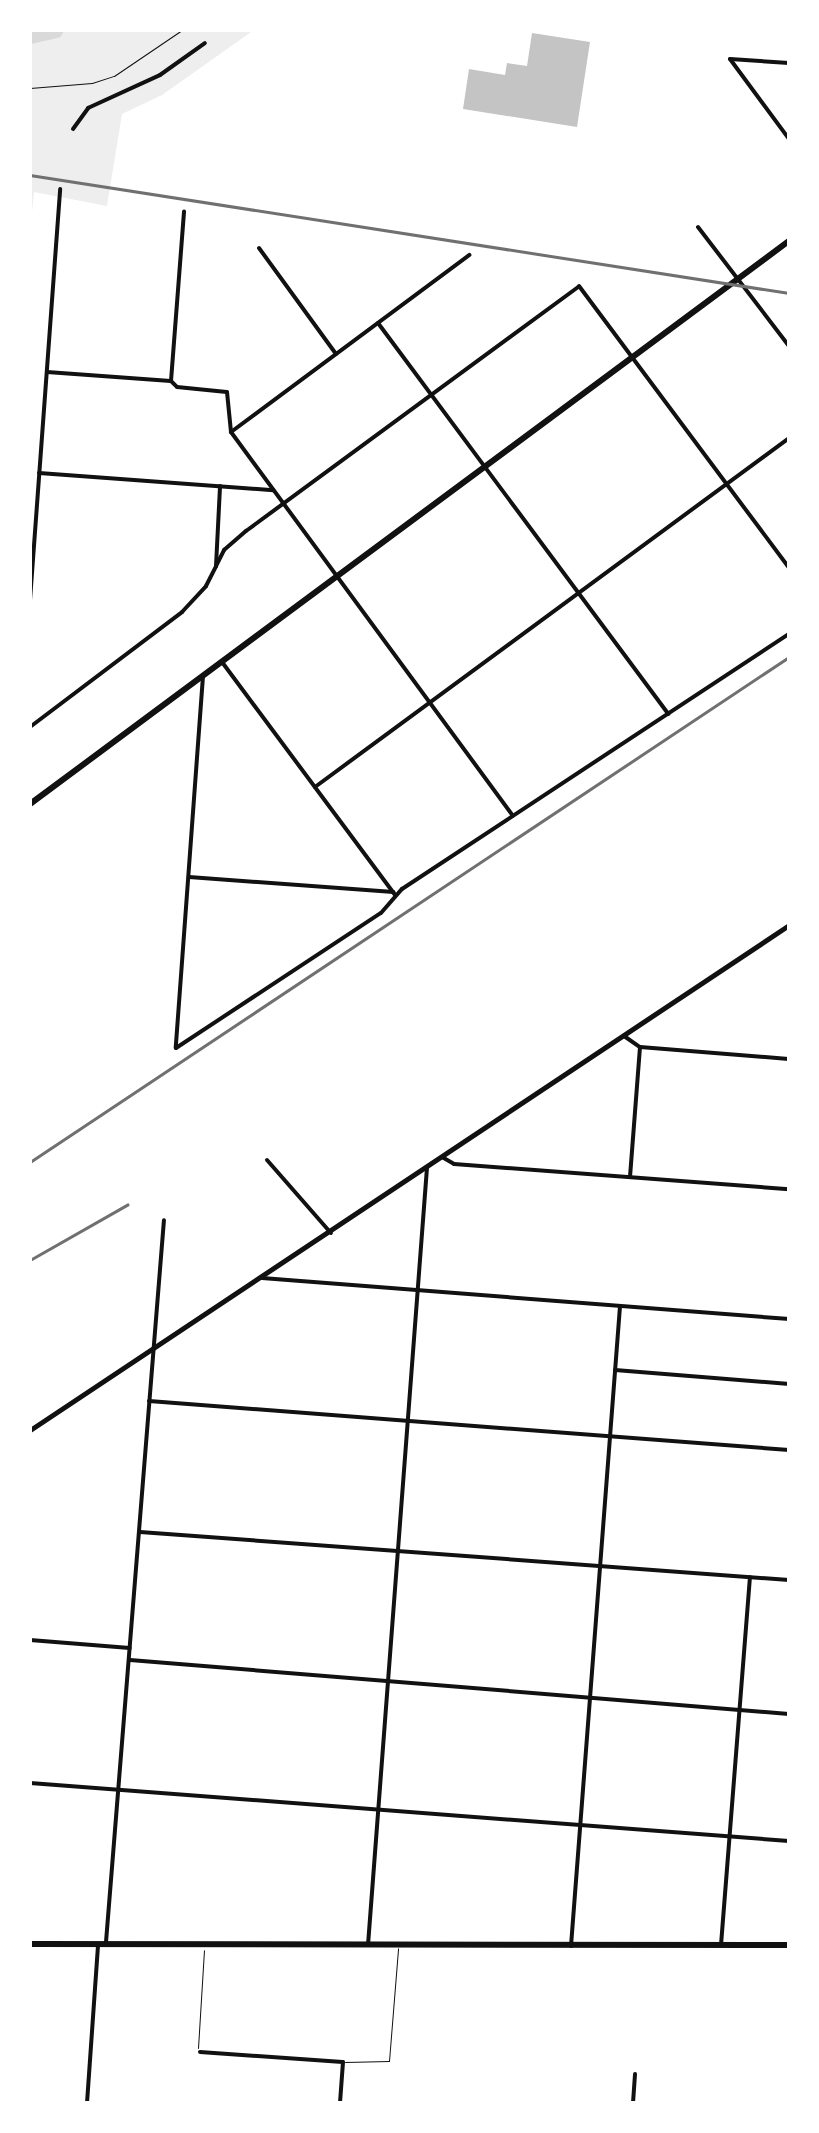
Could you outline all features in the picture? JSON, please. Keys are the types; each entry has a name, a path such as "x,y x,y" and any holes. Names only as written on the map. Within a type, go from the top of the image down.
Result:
{"main road":[{"path":"30,804 789,241"},
{"path":"30,1944 789,1945"}],"street":[{"path":"73,129 88,108 160,75 206,43"},
{"path":"789,63 730,59 789,139"},
{"path":"30,600 60,189"},
{"path":"184,211 171,380 176,387 226,392 231,432 514,816"},
{"path":"698,226 789,346"},
{"path":"259,248 336,354"},
{"path":"231,432 470,255"},
{"path":"30,727 182,612 206,586 224,550 580,286 789,568"},
{"path":"378,323 668,714"},
{"path":"47,372 171,380"},
{"path":"315,787 789,438"},
{"path":"40,473 274,490"},
{"path":"216,566 220,486"},
{"path":"203,676 176,1048 381,914 394,893 789,634"},
{"path":"222,662 394,893"},
{"path":"189,877 394,893"},
{"path":"30,1430 789,925"},
{"path":"624,1036 640,1047 789,1059"},
{"path":"630,1176 640,1047"},
{"path":"442,1157 454,1164 789,1189"},
{"path":"267,1160 331,1232"},
{"path":"368,1945 427,1167"},
{"path":"87,2103 120,1790 164,1220"},
{"path":"262,1278 789,1320"},
{"path":"572,1946 620,1307"},
{"path":"615,1370 789,1384"},
{"path":"149,1402 789,1449"},
{"path":"140,1532 789,1580"},
{"path":"722,1945 750,1577"},
{"path":"30,1640 131,1648"},
{"path":"130,1660 740,1706 789,1714"},
{"path":"30,1784 789,1842"},
{"path":"200,2052 343,2062 340,2103"},
{"path":"632,2103 635,2074"}],"lane":[{"path":"343,2062 389,2062 398,1945"},
{"path":"200,2052 196,2040 204,1946"}],"path":[{"path":"30,88 92,83 114,76 182,30"}],"shaded area":[{"path":"30,30 254,30 162,95 122,114 107,206 34,192 30,231"}],"building":[{"path":"532,33 590,42 577,127 463,109 469,69 505,75 507,63 527,66"}],"waterway":[{"path":"30,36 55,30"}],"railway":[{"path":"30,175 789,293"},
{"path":"30,1162 789,657"},
{"path":"30,1260 127,1205"}]}
